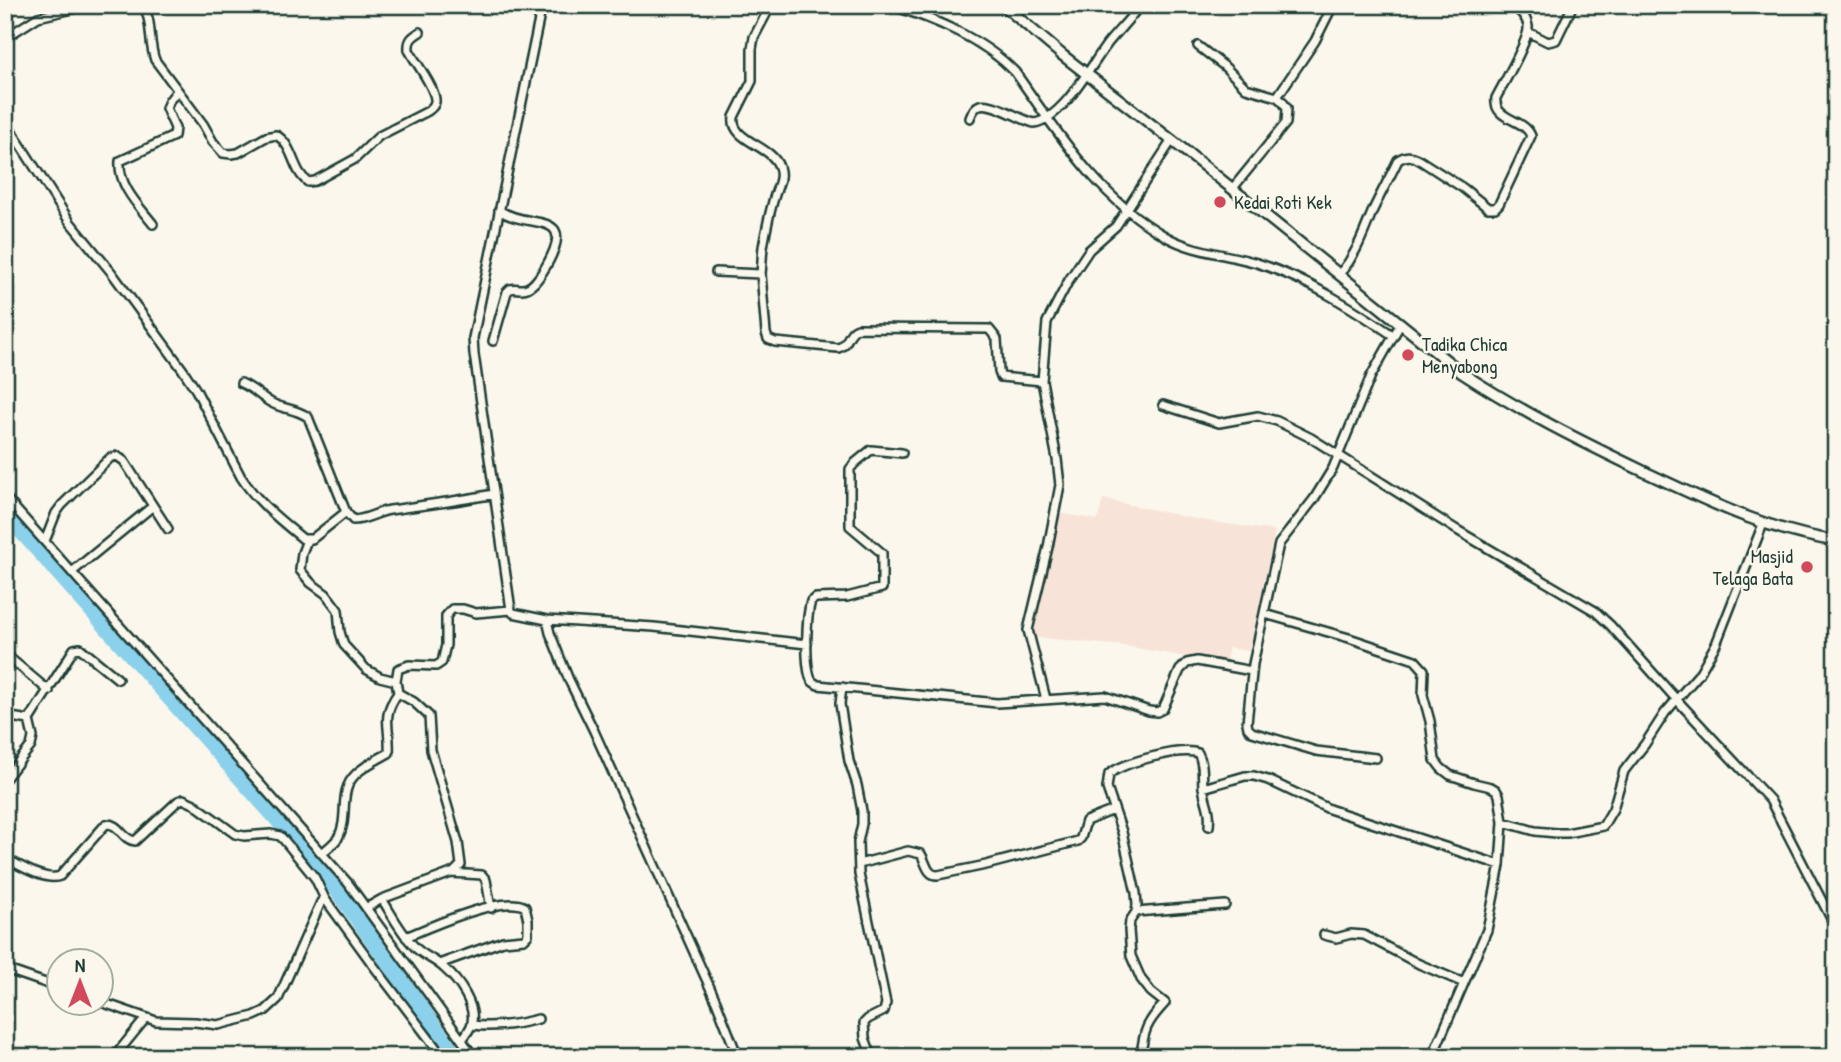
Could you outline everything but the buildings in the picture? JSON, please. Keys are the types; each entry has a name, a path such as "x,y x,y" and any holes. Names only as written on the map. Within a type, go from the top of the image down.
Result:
{"street":[{"path":"5,38 38,16 90,5"},
{"path":"143,5 149,17 155,60 223,153 238,153 266,137 276,135 285,142 303,178 308,182 355,159 379,136 433,107 433,91 409,50 408,42 420,32"},
{"path":"510,610 473,338 542,5"},
{"path":"771,5 754,37 752,81 733,123 737,132 772,156 778,163 780,172 763,247 761,274 768,339 838,348 845,345 854,329 859,328 989,329 996,339 1001,377 1042,381"},
{"path":"890,5 939,24 990,50 1015,72 1103,190 1166,237 1260,264 1306,283 1360,313 1394,336"},
{"path":"1003,5 1462,373 1574,438 1720,506 1763,524 1809,537 1836,541"},
{"path":"970,118 975,108 981,104 1034,123 1047,118 1069,98 1107,44 1137,9 1137,5"},
{"path":"1277,97 1315,41 1333,5"},
{"path":"1339,274 1356,252 1377,201 1398,160 1403,157 1421,161 1488,208 1495,208 1499,204 1531,136 1526,128 1499,112 1495,106 1528,32 1526,18 1510,5"},
{"path":"1528,32 1548,42 1556,40 1573,5"},
{"path":"1198,46 1246,88 1277,97 1287,108 1286,123 1233,188"},
{"path":"1836,63 1836,89"},
{"path":"153,224 126,189 120,172 120,161 174,136 175,128 166,108 177,91"},
{"path":"5,121 70,222 119,282 183,370 248,489 269,511 307,540 312,539 346,512"},
{"path":"1046,699 1028,629 1060,485 1042,381 1047,322 1069,280 1089,250 1112,230 1172,140"},
{"path":"493,341 507,292 510,289 530,287 541,275 557,240 557,233 552,227 499,211"},
{"path":"716,272 761,274"},
{"path":"1376,758 1317,751 1252,732 1247,723 1252,671 1279,544 1314,499 1333,468 1371,376 1401,323"},
{"path":"241,383 252,387 272,404 294,409 308,417 349,518 358,520 387,511 494,494"},
{"path":"1163,405 1219,423 1258,416 1267,417 1311,438 1457,530 1595,611 1770,800 1836,928"},
{"path":"902,453 871,450 850,469 850,526 882,554 882,588 847,597 816,598 811,601 807,644 810,676 818,685 997,703 1105,696 1157,712 1163,709 1180,670 1187,663 1196,661 1252,671"},
{"path":"45,541 62,505 110,458 117,456 124,461 168,528"},
{"path":"5,497 348,883 474,1057"},
{"path":"72,572 153,506"},
{"path":"1503,822 1556,834 1603,827 1613,809 1624,771 1665,713 1699,674 1716,644 1763,524"},
{"path":"307,540 299,569 311,583 326,594 338,610 344,645 366,669 380,677 396,681"},
{"path":"322,853 337,839 346,787 354,775 389,753 387,722 389,706 398,693 398,669 409,665 436,666 442,663 446,645 446,616 452,609 476,613 510,610 513,613 547,620 654,627 807,644"},
{"path":"1265,614 1349,638 1419,663 1423,670 1423,695 1430,721 1435,760 1450,775 1491,786 1499,795 1503,822 1500,865 1487,930 1432,1057"},
{"path":"547,620 569,680 711,989 738,1057"},
{"path":"5,779 31,746 33,737 29,720 74,649 80,648 118,679"},
{"path":"5,654 49,691"},
{"path":"842,687 840,704 849,761 862,811 858,842 859,874 886,1003 884,1011 864,1023 865,1038 872,1057"},
{"path":"366,908 382,899 450,873 461,865 435,765 429,716 414,702 398,693"},
{"path":"5,716 29,720"},
{"path":"1142,1057 1146,1028 1164,1003 1141,979 1131,956 1129,930 1130,921 1136,912 1136,893 1122,832 1107,788 1109,774 1125,764 1191,751 1198,753 1202,760 1203,788 1209,805 1209,826"},
{"path":"1203,788 1254,776 1329,809 1500,865"},
{"path":"5,858 47,878 56,878 106,824 115,825 128,840 135,841 183,799 235,834 280,836 315,878 325,899 443,1057"},
{"path":"859,864 915,852 921,854 930,873 934,875 950,872 1078,841 1086,821 1114,810"},
{"path":"450,873 482,875 486,880 491,908"},
{"path":"116,1008 156,1021 218,1025 265,1011 278,999 321,902 325,899"},
{"path":"382,899 398,927 414,947 443,966 459,985 472,1008 472,1025 462,1040"},
{"path":"406,937 458,915 519,903 525,907 528,935 524,939 503,941 439,964"},
{"path":"1136,912 1225,905"},
{"path":"1324,935 1336,938 1350,934 1364,935 1419,964 1464,982"},
{"path":"5,969 46,983"},
{"path":"114,1057 146,1018"},
{"path":"472,1025 492,1028 538,1019"}],"shaded area":[{"path":"1103,499 1200,520 1275,531 1249,651 1229,648 1225,664 1125,646 1031,637 1058,513 1098,520"}],"waterway":[{"path":"5,513 325,873 456,1057"}],"place":[{"name":"Kedai Roti Kek","path":"1220,202"},
{"name":"Tadika Chica Menyabong","path":"1408,355"},
{"name":"Masjid Telaga Bata","path":"1807,567"}]}
